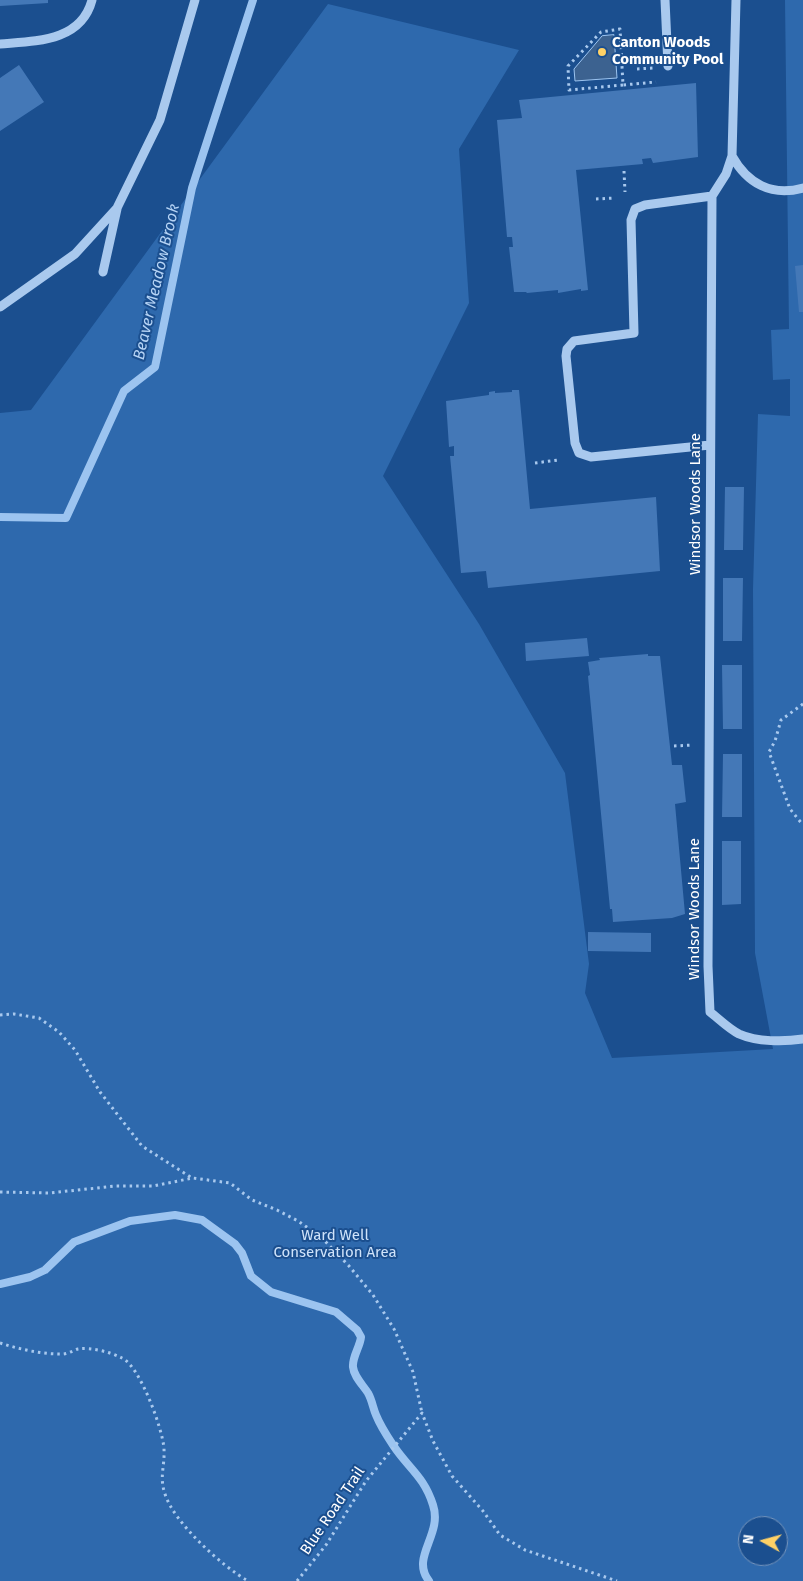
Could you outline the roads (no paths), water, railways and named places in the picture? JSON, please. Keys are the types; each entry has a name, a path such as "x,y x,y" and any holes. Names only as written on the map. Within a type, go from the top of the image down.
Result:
{"street":[{"path":"0,44 49,40 61,35 84,18 92,0"},
{"path":"103,272 117,208 160,120 195,0"},
{"path":"665,0 668,66"},
{"path":"710,445 591,456 579,453 575,444 566,356 567,349 574,341 634,332 631,220 635,209 645,204 712,196 726,174 732,156 736,0"},
{"path":"732,156 740,170 762,187 777,191 803,188"},
{"name":"Windsor Woods Lane","path":"712,196 708,966 710,1012 738,1033 747,1036 761,1039 803,1039"},
{"path":"0,307 75,254 117,208"}],"waterway":[{"name":"Beaver Meadow Brook","path":"0,517 66,518 124,391 155,367 192,188 253,0"},
{"path":"0,1284 30,1277 45,1270 74,1242 130,1221 175,1215 202,1220 235,1244 242,1253 251,1276 271,1292 336,1312 357,1330 361,1337 353,1363 355,1374 369,1396 384,1430 399,1453 420,1479 433,1505 434,1526 423,1563 424,1572 429,1581"}],"place":[{"name":"Canton Woods Community Pool","path":"602,52"}],"park label":[{"name":"Ward Well Conservation Area","path":"335,1244"}]}
